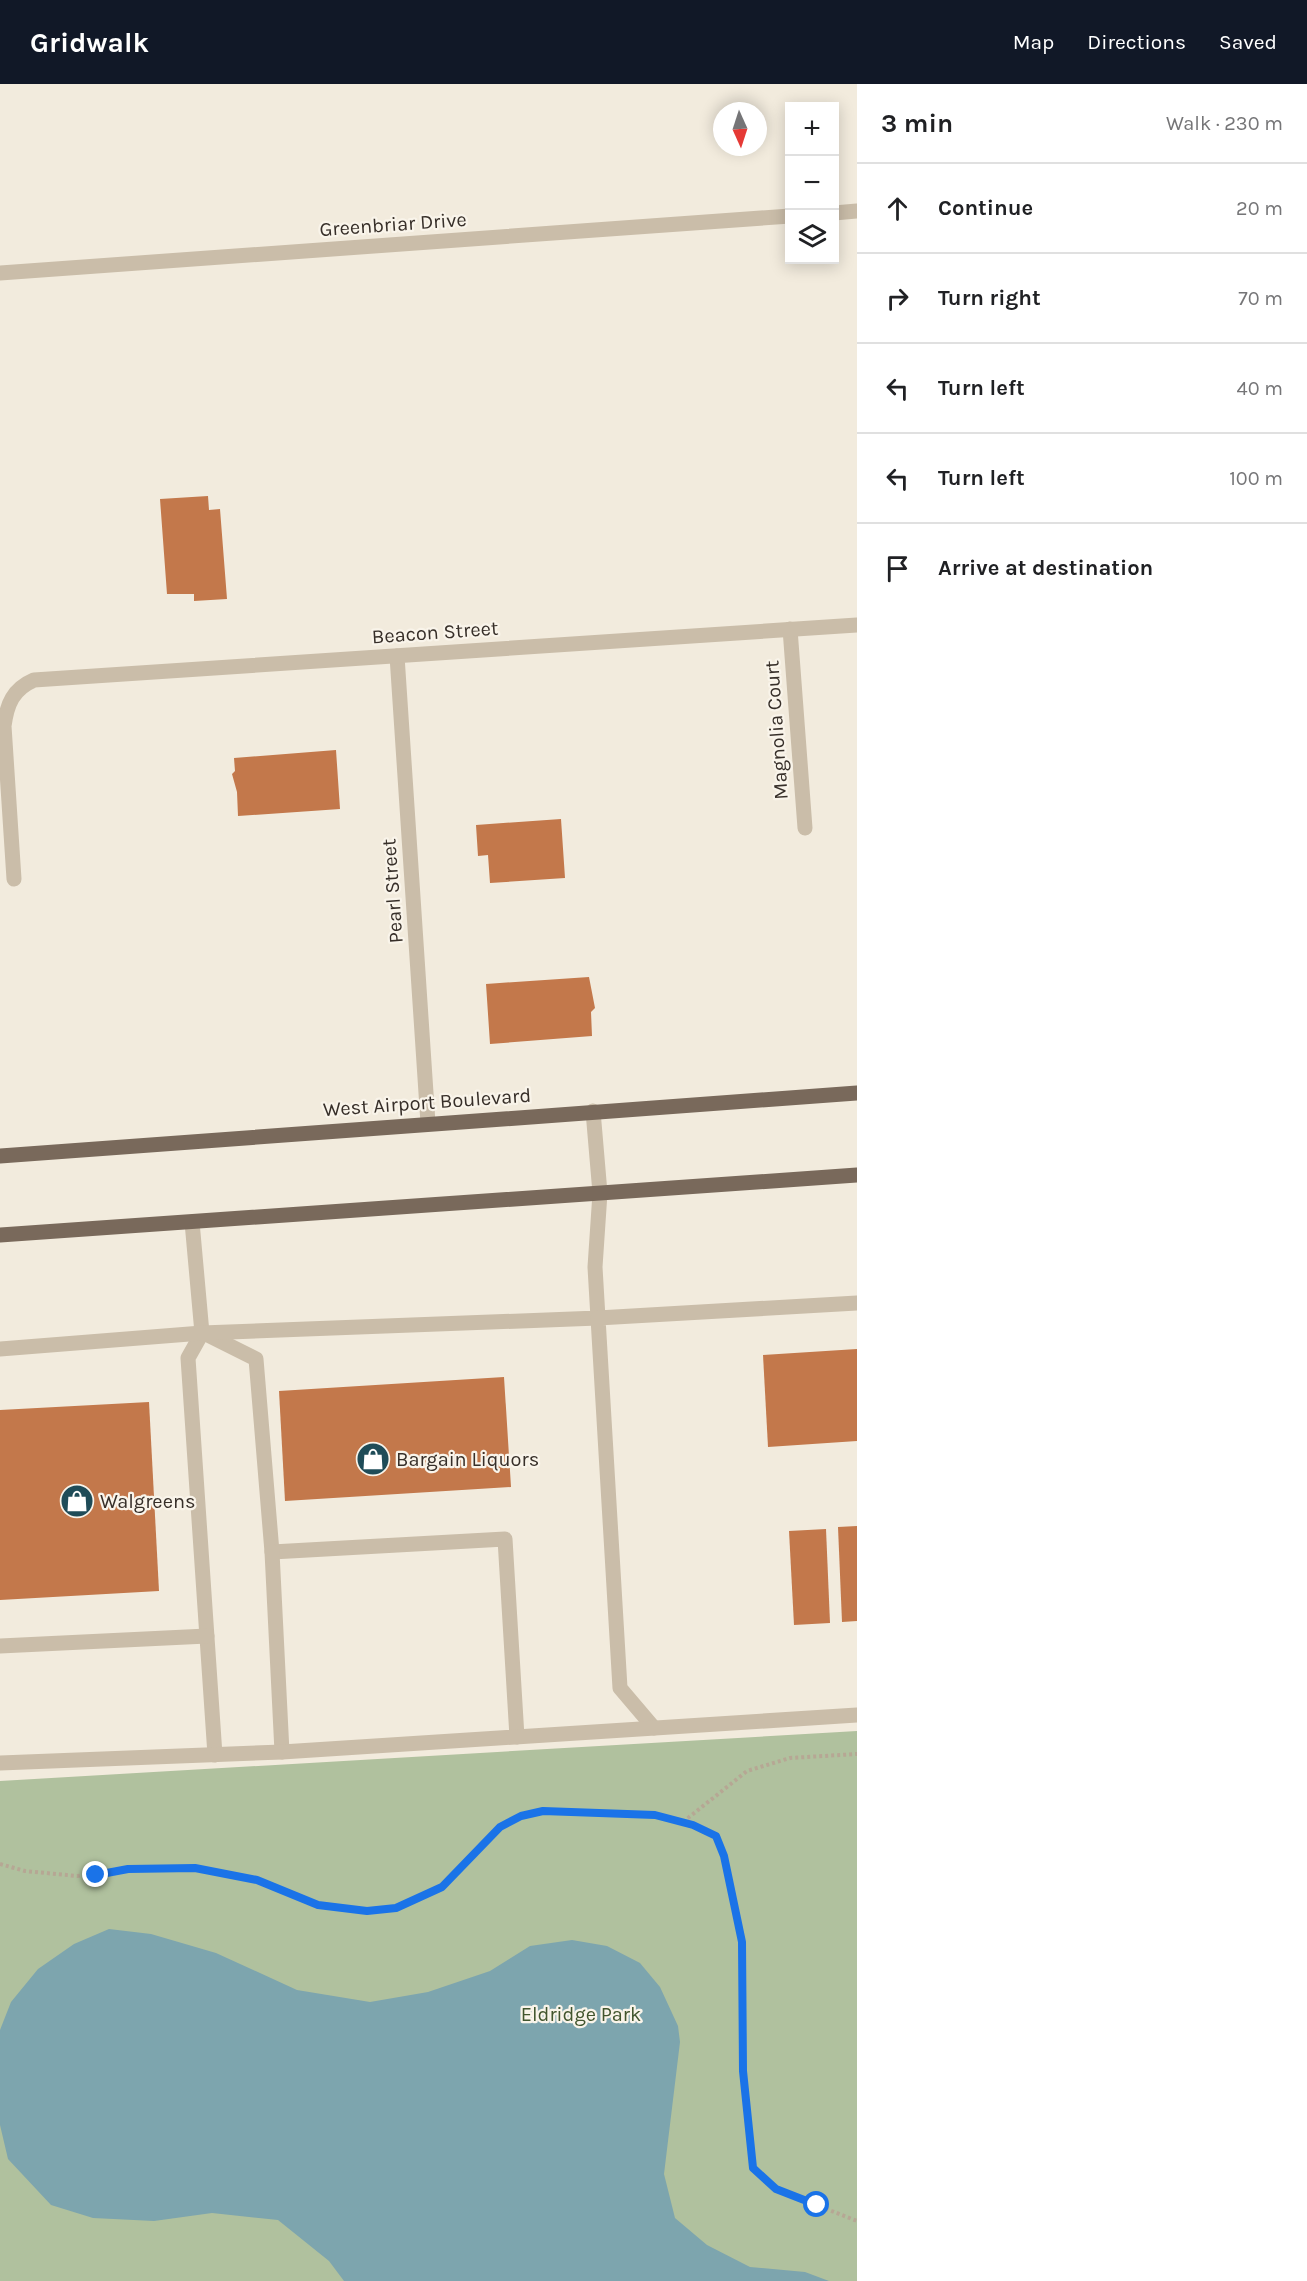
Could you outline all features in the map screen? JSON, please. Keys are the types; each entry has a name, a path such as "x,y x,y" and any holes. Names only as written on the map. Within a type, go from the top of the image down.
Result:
{"main road":[{"name":"West Airport Boulevard","path":"0,1156 857,1093"},
{"path":"0,1235 857,1174"}],"street":[{"path":"839,213 857,212"},
{"name":"Greenbriar Drive","path":"0,273 785,216"},
{"name":"Beacon Street","path":"14,879 4,726 9,701 18,688 34,680 57,676 857,625"},
{"name":"Magnolia Court","path":"790,629 805,828"},
{"name":"Pearl Street","path":"397,656 428,1123"},
{"path":"593,1111 600,1193 595,1267 620,1688 654,1728"},
{"path":"192,1221 202,1333 188,1358 215,1755"},
{"path":"0,1349 202,1333 598,1318 857,1303"},
{"path":"202,1333 256,1359 272,1552 282,1752"},
{"path":"272,1552 505,1539 517,1737"},
{"path":"0,1646 207,1636"},
{"path":"0,1763 282,1752 857,1715"}],"path":[{"path":"683,1822 747,1771 790,1758 857,1754"},
{"path":"0,1864 25,1871 77,1876 128,1869 195,1868 257,1880 318,1905 367,1911 396,1908 442,1887 500,1827 521,1816 543,1811 567,1811 634,1816 655,1815 683,1822 716,1836 724,1856 742,1942 743,2071 753,2168 776,2189 857,2221"}],"green space":[{"name":"Eldridge Park","path":"857,1731 857,2281 0,2281 0,1781"}],"water":[{"path":"109,1929 151,1934 216,1953 297,1990 370,2002 428,1992 490,1971 530,1946 572,1940 607,1946 640,1963 660,1987 678,2026 680,2042 664,2174 675,2218 707,2245 750,2267 805,2272 829,2281 344,2281 329,2261 278,2220 212,2213 154,2221 93,2218 51,2205 8,2159 0,2125 0,2030 11,2002 38,1969 74,1944"}],"building":[{"path":"208,496 209,510 220,509 227,599 194,601 194,594 167,594 160,499"},
{"path":"336,750 340,809 238,816 237,792 232,774 235,771 234,758"},
{"path":"561,819 565,878 490,883 488,855 478,856 476,825"},
{"path":"589,977 595,1008 591,1012 592,1036 490,1044 486,984"},
{"path":"857,1349 857,1441 768,1447 763,1355"},
{"path":"504,1377 511,1487 285,1501 279,1391"},
{"name":"Walgreens","path":"149,1402 159,1591 0,1600 0,1410"},
{"path":"857,1526 857,1621 842,1622 838,1527"},
{"path":"826,1529 830,1623 794,1625 789,1531"}],"place":[{"name":"Bargain Liquors","path":"373,1459"},
{"name":"Walgreens","path":"77,1501"}],"route":[{"path":"96,1875 128,1869 195,1868 257,1880 304,1897 318,1905 367,1911 396,1908 442,1887 500,1827 521,1816 543,1811 655,1815 693,1825 716,1836 724,1856 742,1942 743,2071 753,2168 776,2189 817,2205"}]}
